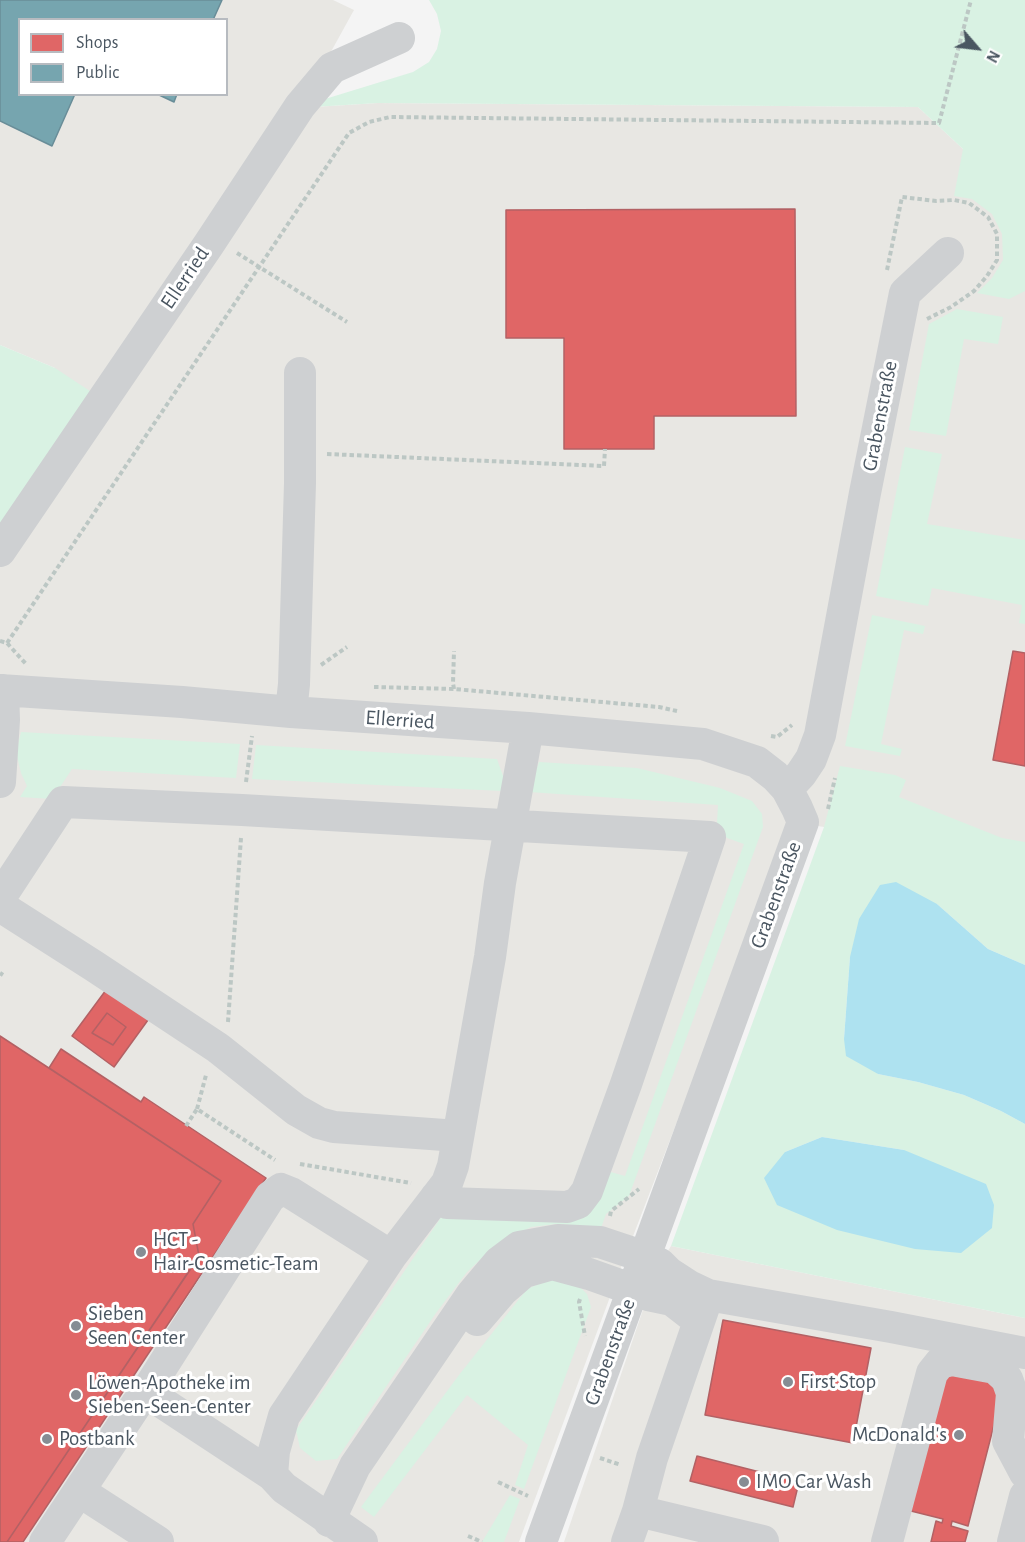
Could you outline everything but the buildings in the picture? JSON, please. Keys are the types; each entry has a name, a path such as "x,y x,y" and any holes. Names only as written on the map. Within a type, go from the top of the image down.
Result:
{"street":[{"name":"Ellerried","path":"0,551 300,106 333,68 399,38"},
{"name":"Grabenstraße","path":"541,1542 803,822 786,789 801,774 811,759 820,735 904,293 948,253"},
{"path":"291,712 294,684 300,373"},
{"name":"Ellerried","path":"2,690 528,728 703,744 757,762 775,776 786,789"},
{"path":"0,782 4,720 2,690"},
{"path":"272,1475 274,1451 284,1416 392,1256 441,1190 453,1166 528,728"},
{"path":"0,898 63,802 710,837 626,1084 587,1191 578,1203 567,1207 447,1203 441,1190"},
{"path":"0,906 218,1048 296,1110 318,1122 334,1127 458,1136"},
{"path":"45,1542 146,1392 270,1197 282,1190 291,1193 392,1256"},
{"path":"321,1531 355,1466 472,1294 499,1262 519,1247 558,1240 600,1242 660,1264 689,1286 703,1308"},
{"path":"321,1531 443,1364 487,1308 524,1272 552,1264 703,1308 891,1327 1025,1353"},
{"path":"627,1542 638,1511 649,1466 703,1308"},
{"path":"887,1542 932,1373 940,1363 952,1360 995,1368 1007,1379 1012,1393 1008,1441 1025,1473"},
{"path":"146,1392 272,1475 321,1531 362,1542"},
{"path":"79,1491 158,1542"},
{"path":"1013,1542 1025,1496"},
{"path":"638,1511 763,1541"}],"path":[{"path":"7,643 349,133 369,122 390,117 939,123 971,0"},
{"path":"260,266 347,322"},
{"path":"300,452 604,466 605,449"},
{"path":"454,651 454,689"},
{"path":"186,1126 197,1109 210,1060 228,1030 242,810 252,736 253,708"},
{"path":"197,1109 272,1160 284,1162"},
{"path":"295,1164 441,1190"},
{"path":"498,1482 531,1497"},
{"path":"468,1536 482,1542"}],"shaded area":[{"path":"0,0 333,0 354,10 301,106 378,103 918,107 963,149 1025,153 1025,877 824,827 788,821 745,945 620,1270 519,1542 0,1542 0,551 55,368 0,345"},
{"path":"671,1246 1025,1318 1025,1542 564,1542 648,1295 660,1264"}],"green space":[{"path":"429,0 1025,0 1025,291 1009,299 977,293 992,278 1003,260 1002,234 992,214 972,199 954,196 963,149 918,107 378,103 313,107 325,99 413,72 429,62 437,49 441,31 437,14"},
{"path":"957,309 1003,317 998,344 964,339 946,436 909,430 929,324"},
{"path":"0,345 55,368 102,399 0,551"},
{"path":"905,447 942,454 927,524 1025,540 1025,624 1019,623 1022,605 932,588 928,606 876,596"},
{"path":"872,615 925,626 923,634 904,630 881,744 902,749 900,756 845,746"},
{"path":"21,732 240,744 236,778 72,769 52,799 20,797 27,786 16,752"},
{"path":"256,745 497,759 503,776 503,791 252,779"},
{"path":"539,762 637,768 720,788 752,801 762,814 763,827 629,1196 606,1214 601,1228 556,1224 531,1227 496,1245 467,1272 436,1313 337,1459 316,1461 300,1448 296,1430 442,1216 583,1215 607,1171 625,1176 744,844 727,838 717,823 718,805 529,792"},
{"path":"840,766 895,775 906,780 899,797 1002,838 1025,842 1025,965 988,949 937,904 850,957 844,1039 878,1074 964,1095 1025,1124 1025,1318 671,1246 824,827","holes":["822,1137 904,1150 785,1152"]},
{"path":"555,1277 575,1282 587,1294 591,1307 524,1489 515,1485 528,1445 467,1395 374,1517 361,1507 459,1375 527,1289"},
{"path":"510,1495 520,1499 504,1542 482,1542"}],"water":[{"path":"896,882 937,904 988,949 1025,965 1025,1124 964,1095 878,1074 846,1056 844,1039 850,957 859,919 880,885"},
{"path":"822,1137 904,1150 986,1184 994,1205 992,1228 961,1253 915,1249 837,1230 777,1205 764,1178 785,1152"}],"place":[{"name":"HCT - Hair-Cosmetic-Team","path":"141,1252"},
{"name":"Sieben Seen Center","path":"76,1326"},
{"name":"First Stop","path":"788,1382"},
{"name":"Löwen-Apotheke im Sieben-Seen-Center","path":"76,1395"},
{"name":"McDonald's","path":"959,1435"},
{"name":"Postbank","path":"47,1439"},
{"name":"IMO Car Wash","path":"744,1482"}]}
